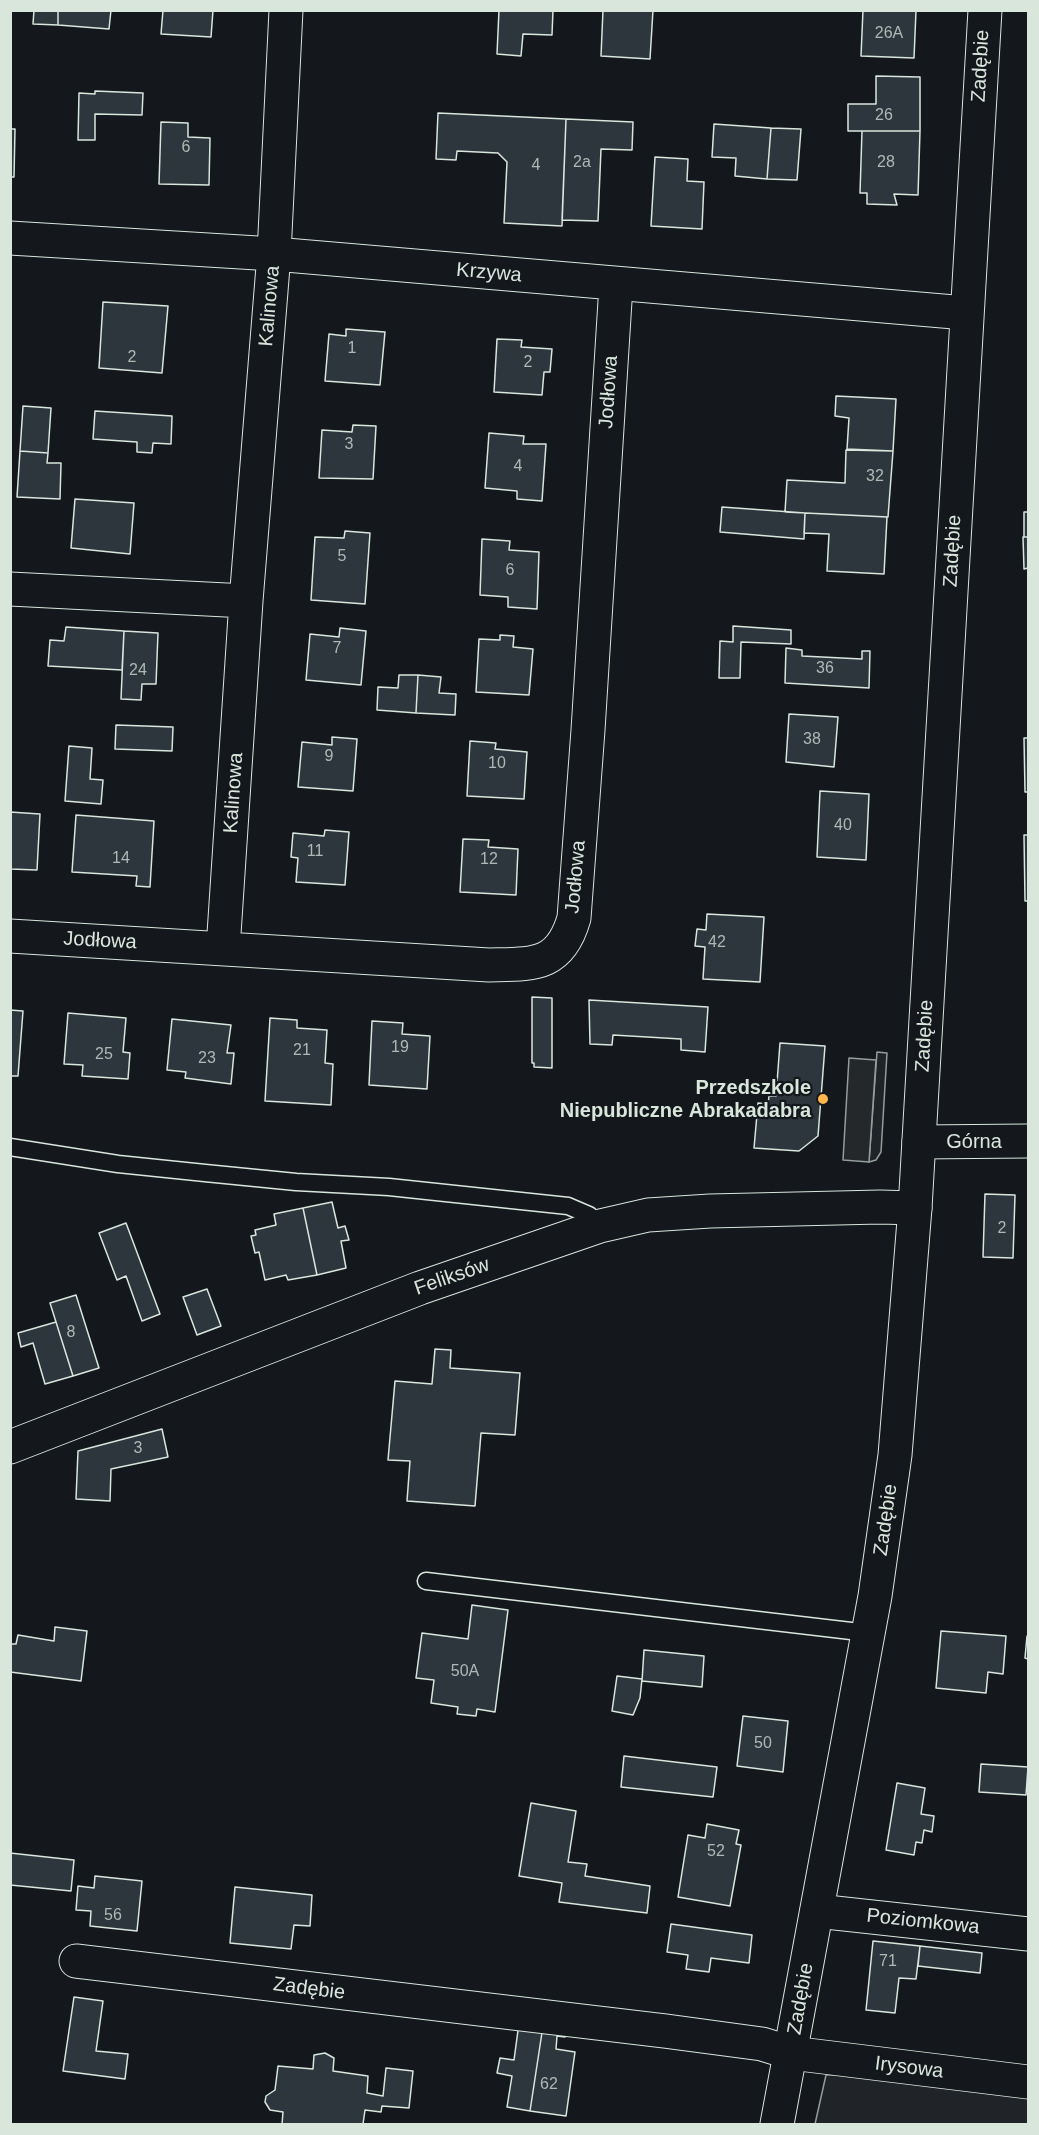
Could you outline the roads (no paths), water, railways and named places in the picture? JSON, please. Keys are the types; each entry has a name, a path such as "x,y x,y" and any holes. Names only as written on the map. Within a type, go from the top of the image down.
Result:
{"street":[{"name":"Kalinowa","path":"223,949 246,601 274,254 286,10"},
{"name":"Zadębie","path":"777,2124 868,1633 896,1455 915,1208 985,10"},
{"name":"Krzywa","path":"10,238 274,254 616,285 966,313"},
{"name":"Jodłowa","path":"10,936 477,964 539,962 554,954 569,935 574,918 616,285"},
{"path":"10,589 246,601"},
{"name":"Górna","path":"919,1142 1029,1141"},
{"name":"Feliksów","path":"10,1448 420,1288 600,1226 648,1215 710,1211 880,1206 915,1208"},
{"name":"Poziomkowa","path":"817,1911 1029,1934"},
{"name":"Zadębie","path":"76,1961 664,2031 762,2044 791,2053"},
{"name":"Irysowa","path":"791,2053 1029,2082"}],"lane":[{"path":"10,1147 118,1164 296,1182 388,1187 568,1206 588,1215 600,1226"},
{"path":"426,1581 868,1633"}],"place":[{"name":"Przedszkole Niepubliczne Abrakadabra","path":"823,1099"}]}
